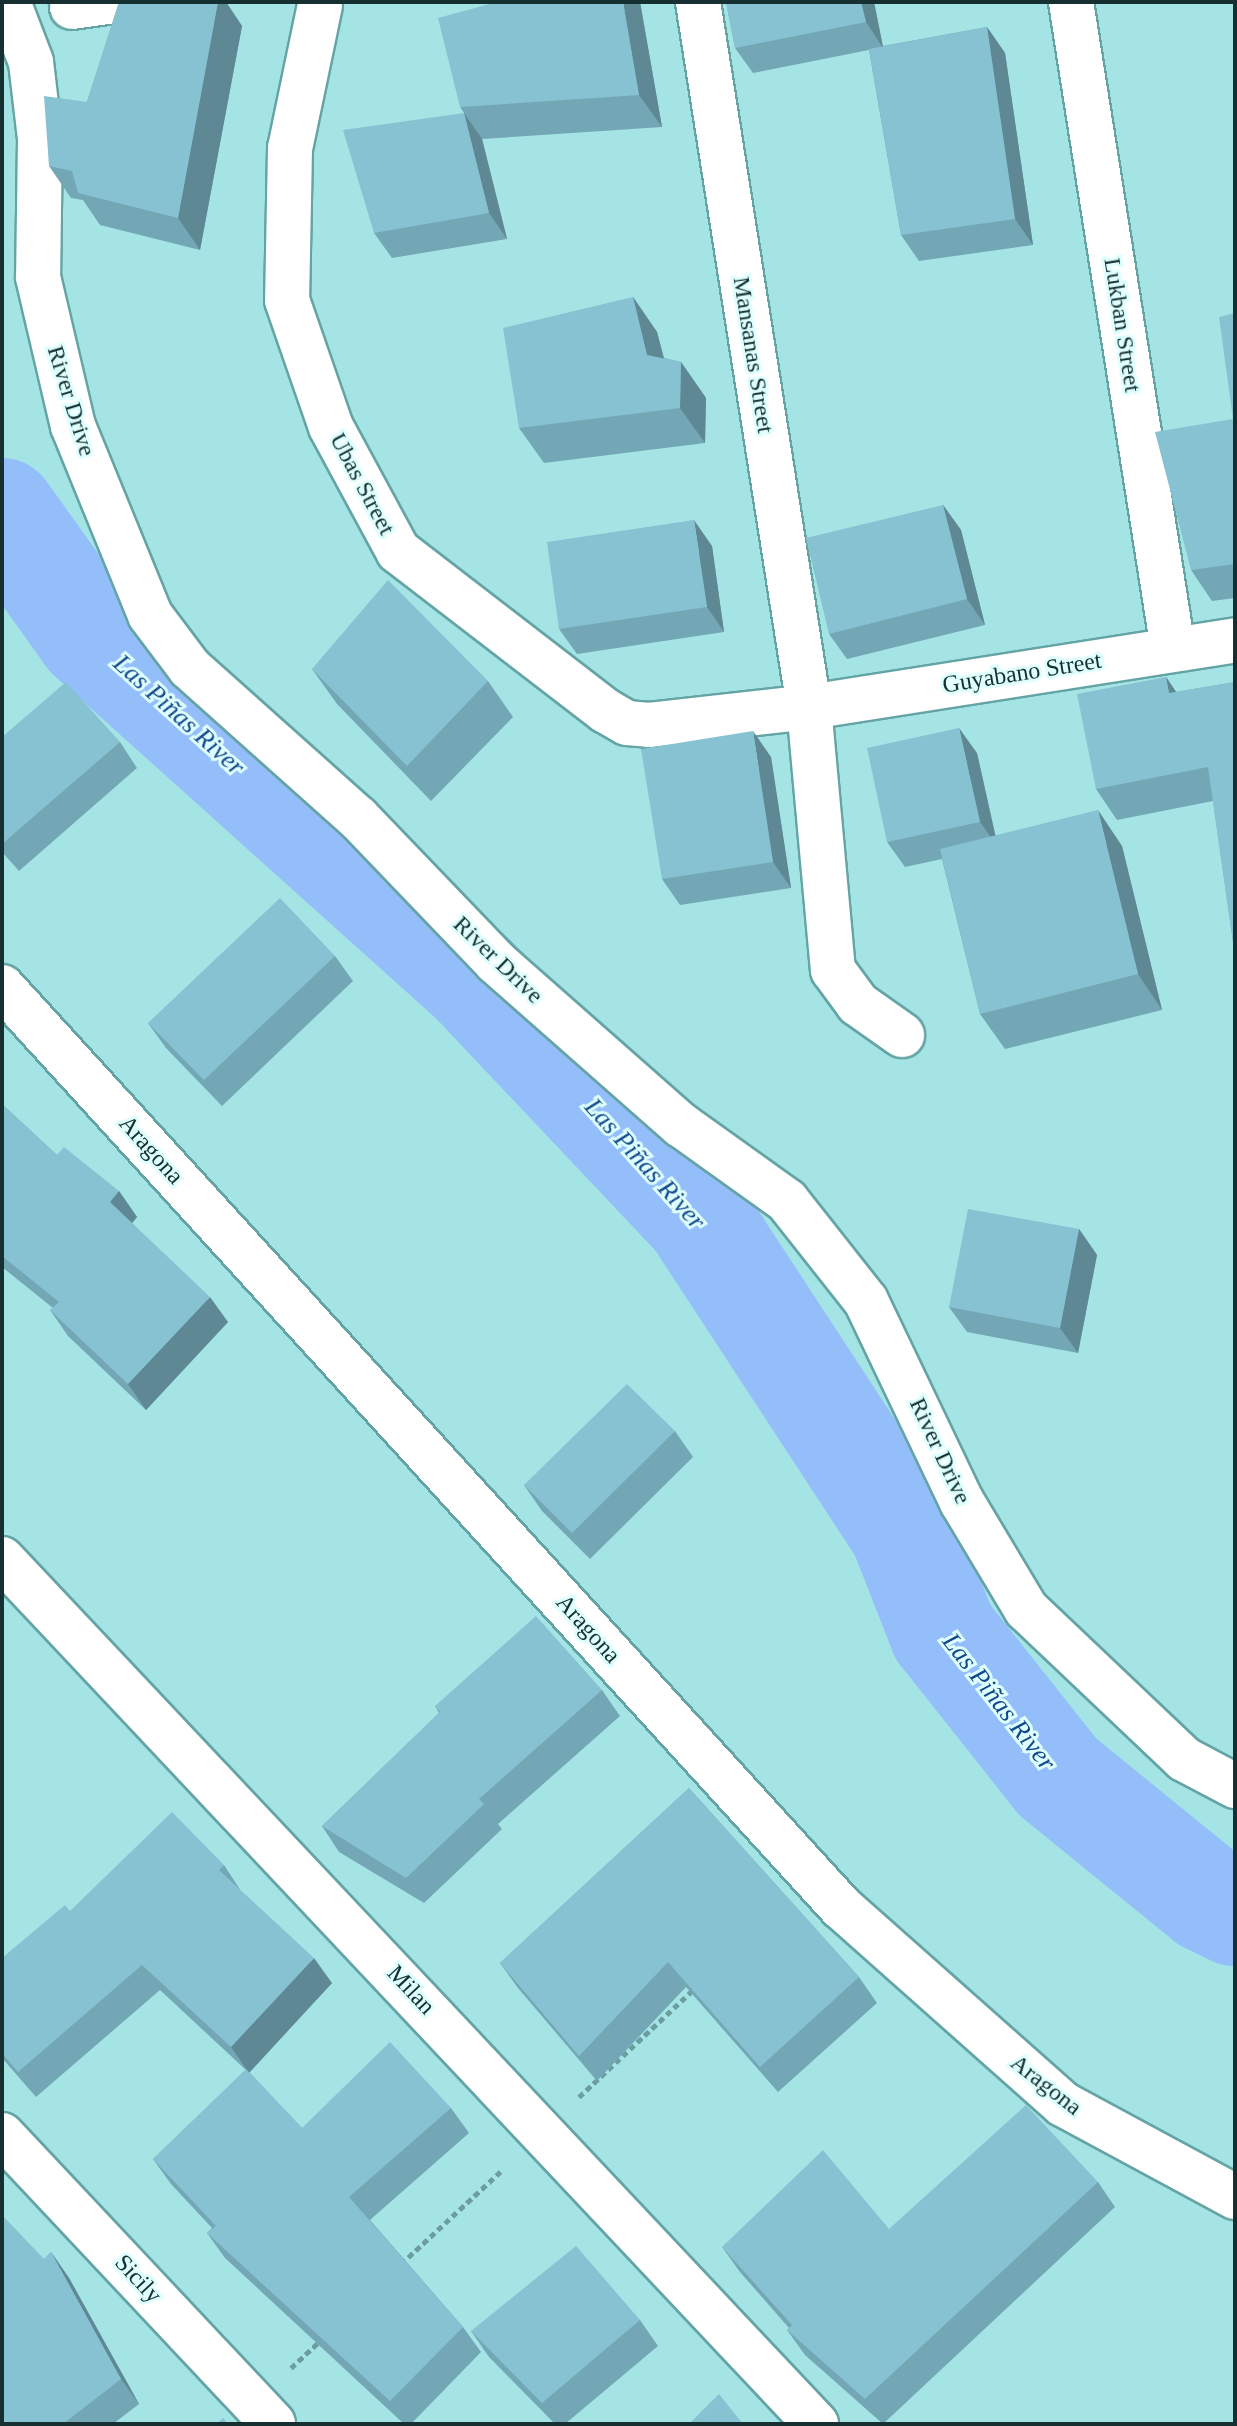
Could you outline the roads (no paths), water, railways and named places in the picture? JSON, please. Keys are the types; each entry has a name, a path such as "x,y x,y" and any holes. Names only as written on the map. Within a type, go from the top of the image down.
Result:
{"street":[{"name":"River Drive","path":"8,2 31,62 40,139 38,277 73,426 150,615 190,668 358,818 496,962 681,1125 787,1201 866,1301 962,1502 1026,1609 1184,1759 1235,1786"},
{"name":"Mansanas Street","path":"698,2 809,707 833,970 858,1004 902,1035"},
{"name":"Lukban Street","path":"1071,2 1173,649"},
{"name":"Ubas Street","path":"322,3 290,148 287,300 331,427 398,551 627,723 809,707"},
{"name":"Guyabano Street","path":"809,707 1235,640"},
{"name":"Aragona","path":"2,987 841,1907 1063,2104 1235,2197"},
{"name":"Milan","path":"2,1559 816,2424"},
{"name":"Sicily","path":"2,2135 273,2424"}],"waterway":[{"name":"Las Piñas River","path":"2,512 90,635 473,979 698,1217 903,1530 943,1632 1058,1777 1208,1899 1235,1912"}]}
